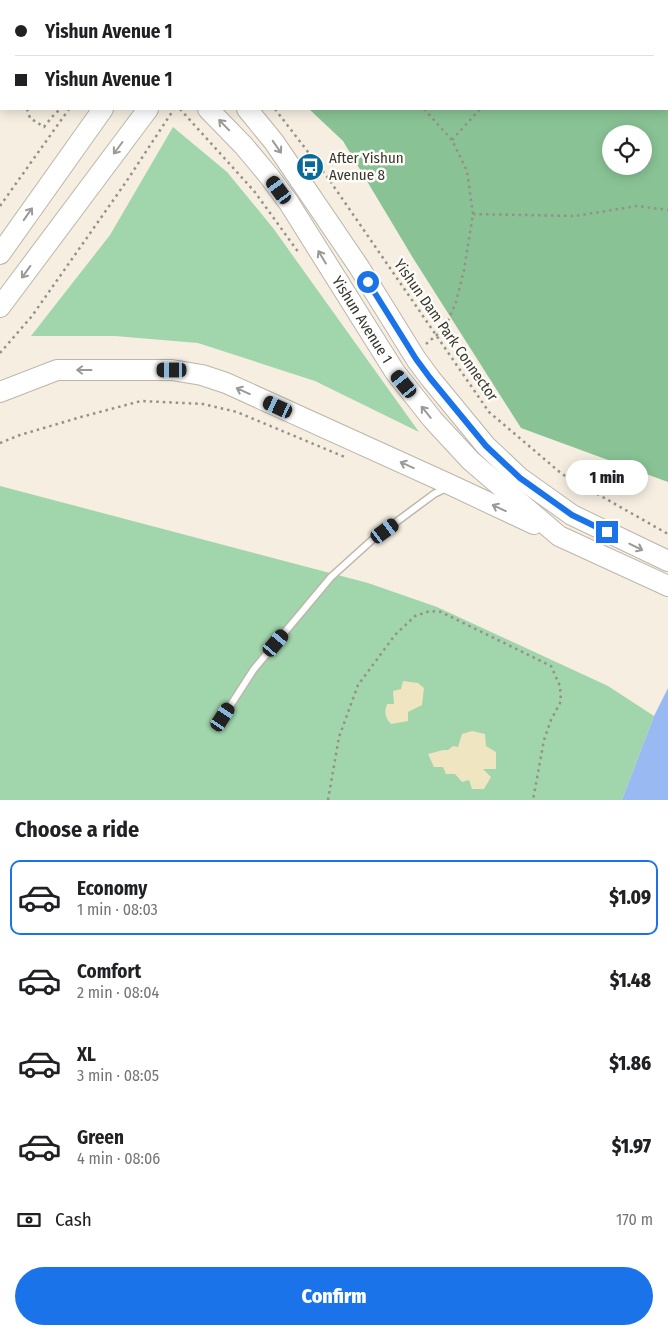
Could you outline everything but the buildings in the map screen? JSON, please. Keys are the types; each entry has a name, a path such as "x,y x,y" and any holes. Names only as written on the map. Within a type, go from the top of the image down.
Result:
{"main road":[{"path":"0,254 101,110"},
{"path":"0,307 147,110"},
{"name":"Yishun Avenue 1","path":"209,110 244,146 269,176 289,203 394,372 433,420 471,461 559,536 666,585"},
{"name":"Yishun Avenue 1","path":"248,110 274,142 360,267 414,357 486,446 520,478 572,515 668,561"},
{"path":"394,372 414,357"},
{"path":"0,392 58,370 172,370 202,375 226,383 559,536"}],"lane":[{"path":"223,717 254,669 331,577 372,540 434,494 451,485"}],"path":[{"path":"27,110 30,118 44,127 59,110"},
{"path":"0,206 68,110"},
{"path":"0,354 32,316 126,182 173,110"},
{"path":"181,110 254,191 300,255"},
{"name":"Yishun Dam Park Connector","path":"276,110 328,178 489,412 562,474 668,534"},
{"path":"414,357 445,328 456,302 464,270 473,214 467,171 452,140 425,110"},
{"path":"452,140 479,110"},
{"path":"473,214 575,216 637,206 668,210"},
{"path":"0,444 20,435 141,401 203,404 237,412 353,461"},
{"path":"328,800 339,737 358,685 395,635 415,616 430,611 441,612 552,666 560,686 561,701 551,720 544,740 533,800"}],"green space":[{"path":"310,110 668,110 668,482 521,428 413,258 343,141"},
{"path":"173,127 227,172 273,228 419,432 315,381 198,343 115,336 31,336 110,235"},
{"path":"0,486 368,583 437,607 608,686 654,716 622,800 0,800"}],"sand":[{"path":"403,681 418,683 424,688 422,705 408,712 408,721 391,724 387,719 386,707 387,704 394,704 393,691 401,689"},
{"path":"472,731 485,734 486,746 496,752 496,769 483,769 491,777 484,789 472,789 469,780 462,782 455,774 446,774 443,767 434,767 428,754 448,750 453,746 458,747 462,734"}],"water":[{"path":"668,688 668,800 622,800 654,716"}],"place":[{"name":"After Yishun Avenue 8","path":"310,167"}],"route":[{"path":"368,282 416,359 486,446 520,478 572,515 607,532"}]}
